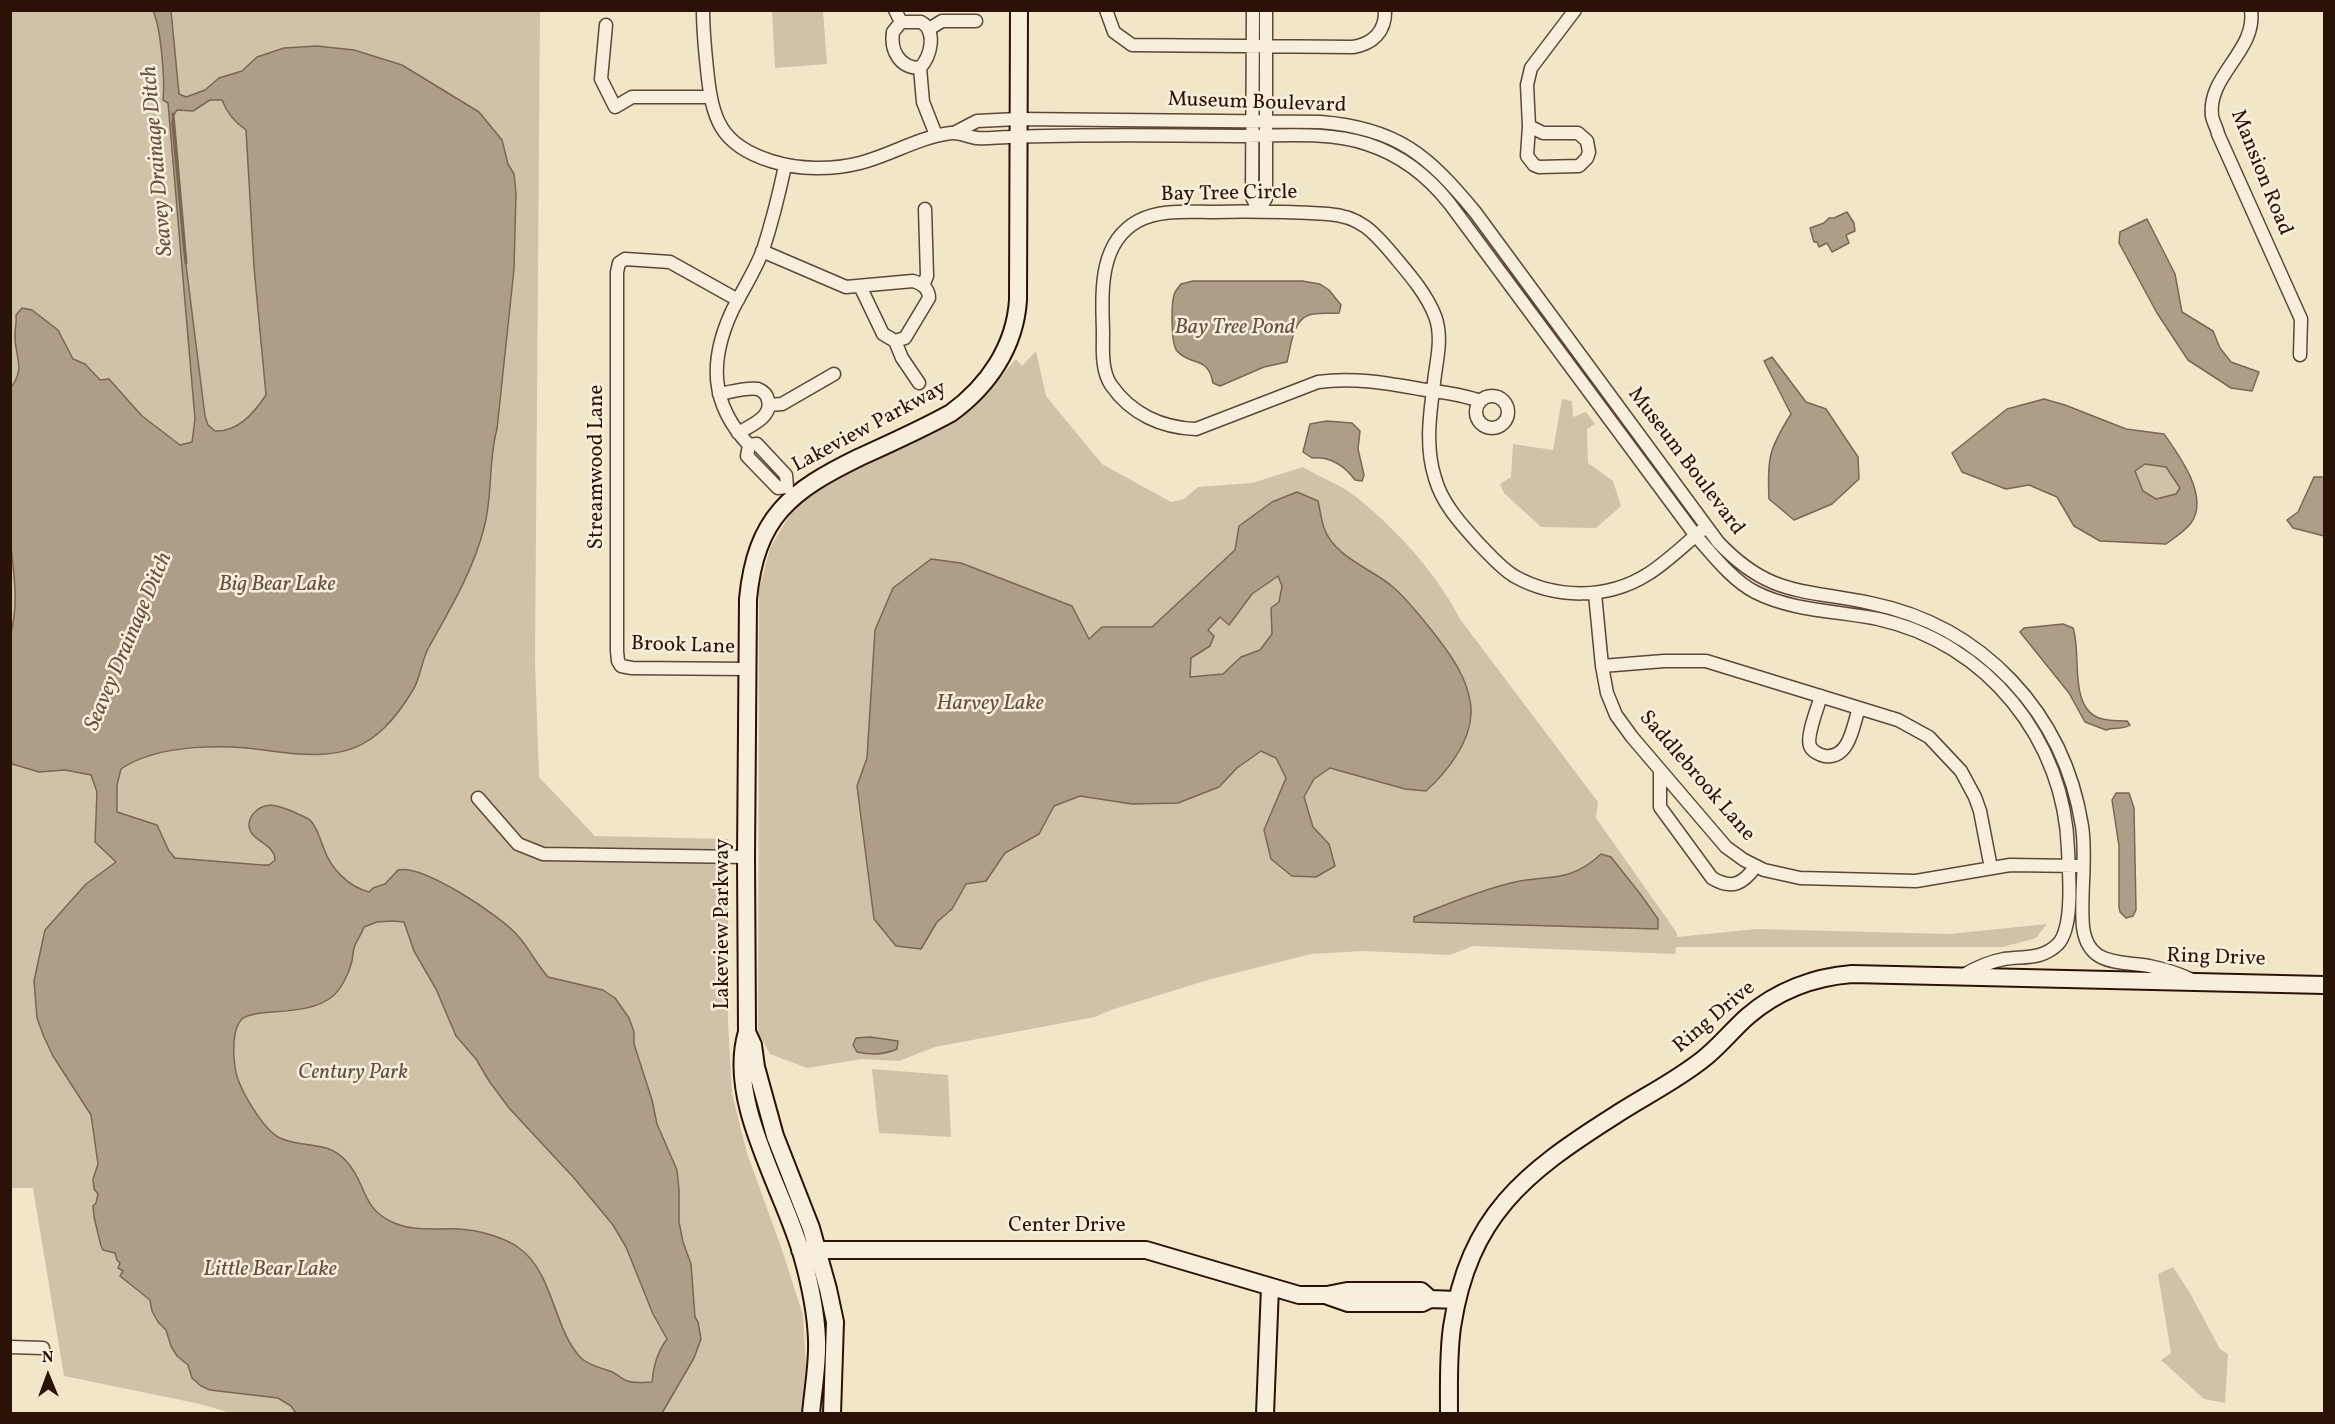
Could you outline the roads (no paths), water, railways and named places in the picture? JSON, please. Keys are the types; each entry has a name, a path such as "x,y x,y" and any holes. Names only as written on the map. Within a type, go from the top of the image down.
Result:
{"street":[{"path":"703,10 710,97 717,121 729,140 755,156 785,166 827,168 859,164 936,135 954,133"},
{"path":"895,10 902,22"},
{"name":"Lakeview Parkway","path":"811,1413 817,1334 812,1293 800,1250 758,1141 745,1090 742,1050 747,1032 748,599 751,574 764,535 792,491 951,413 967,401 997,367 1006,348 1017,306 1018,10"},
{"path":"1106,10 1113,32 1132,45 1353,47 1366,45 1375,39 1381,30 1385,10"},
{"path":"1252,10 1252,197 1259,211"},
{"path":"1259,211 1266,198 1266,10"},
{"path":"1528,126 1543,133 1578,133 1589,146 1587,158 1584,163 1573,167 1544,168 1533,165 1529,161 1526,150 1527,85 1531,68 1575,10"},
{"name":"Mansion Road","path":"2251,10 2253,22 2249,34 2240,53 2218,85 2212,115 2218,134 2301,320 2300,355"},
{"path":"929,29 942,21 976,21"},
{"path":"902,22 921,22 929,29 931,36 928,51 925,63 920,68 907,66 896,55 893,32 902,22"},
{"path":"606,25 601,80 615,107 632,97 710,97"},
{"path":"920,68 923,102 936,135"},
{"name":"Museum Boulevard","path":"954,133 977,121 1018,119 1345,124 1379,132 1409,147 1445,175 1476,212 1707,527 1738,563 1766,581 1791,590 1902,611 1961,638 1987,656 2012,680 2034,707 2068,770 2082,829 2084,866 2082,912 2084,937 2090,949 2104,959 2174,972 2193,980"},
{"name":"Museum Boulevard","path":"954,133 977,138 1309,136 1366,143 1395,156 1414,168 1435,186 1696,536 1728,571 1753,591 1781,603 1880,620 1914,630 1939,642 1985,674 2030,724 2045,749 2062,794 2068,826 2068,917 2061,942 2049,952 2037,957 2004,959 1978,966 1962,976"},
{"path":"785,166 762,251 720,341 717,367 719,394 730,422 749,445 747,456 778,488 792,491"},
{"path":"923,286 927,276 925,209"},
{"name":"Bay Tree Circle","path":"1433,391 1363,380 1318,382 1196,429 1176,429 1158,423 1125,402 1110,383 1103,359 1102,280 1109,255 1120,234 1139,220 1169,212 1259,211 1345,215 1360,222 1382,241 1422,291 1436,317 1439,336 1429,452 1435,480 1456,519 1512,574 1545,588 1564,593 1594,594 1632,582 1648,573 1707,527"},
{"path":"762,251 846,286 913,281 923,286 929,294 927,304 905,338 895,341 883,334 860,286"},
{"name":"Streamwood Lane","path":"618,662 617,272 619,263 625,259 670,262 738,300"},
{"path":"895,341 902,358 919,383"},
{"path":"769,405 782,404 834,374"},
{"path":"719,394 759,390 766,395 769,405 767,413 762,419 738,433"},
{"path":"1433,391 1480,401"},
{"name":"Saddlebrook Lane","path":"1594,594 1602,666 1607,693 1616,715 1726,847 1756,866 1800,878 1916,881 2010,864 2084,866"},
{"path":"1602,666 1664,661 1706,661 1898,720 1914,728 1941,748 1961,771 1980,811 1991,868"},
{"name":"Brook Lane","path":"618,662 621,666 632,668 748,669"},
{"path":"1821,696 1810,735 1810,746 1817,754 1826,756 1844,750 1859,708"},
{"path":"1660,770 1660,807 1712,878 1732,885 1747,878 1756,866"},
{"path":"478,798 519,844 543,854 746,857"},
{"name":"Ring Drive","path":"1449,1413 1452,1329 1457,1300 1473,1250 1489,1223 1522,1182 1571,1143 1661,1089 1703,1060 1750,1015 1775,997 1793,988 1839,975 2193,980 2325,985"},
{"name":"Lakeview Parkway","path":"747,1032 753,1045 756,1067 775,1136 818,1249 835,1322 832,1413"},
{"name":"Center Drive","path":"800,1250 1146,1250 1299,1295 1327,1296 1348,1303 1422,1303 1430,1299 1457,1300"},
{"path":"1265,1413 1270,1287"},
{"path":"10,1347 43,1348"}],"water":[{"path":"153,11 171,11 179,94 186,97 205,90 219,78 242,71 257,57 284,48 317,46 354,50 402,65 479,112 502,140 508,164 514,174 516,193 514,269 497,429 492,453 489,503 484,528 467,575 426,652 416,685 399,711 385,728 370,740 337,753 296,754 214,747 174,750 137,760 121,769 117,785 117,812 157,825 169,851 175,858 269,865 275,860 274,854 253,835 249,825 250,819 257,810 269,805 289,810 313,823 331,863 355,886 369,892 385,884 398,870 410,870 425,875 461,893 496,916 522,941 548,977 603,990 615,998 629,1018 634,1032 634,1044 652,1100 657,1124 677,1170 679,1222 691,1264 695,1317 701,1339 694,1358 662,1413 296,1413 291,1406 278,1398 210,1390 192,1378 188,1365 177,1356 166,1330 152,1311 150,1300 120,1276 123,1271 118,1268 120,1263 115,1253 103,1250 101,1246 93,1206 98,1194 94,1189 93,1179 98,1164 91,1115 53,1056 44,1037 37,1018 34,981 45,930 86,884 116,862 95,842 97,792 91,775 65,770 39,772 12,764 10,637 15,611 15,587 9,518 10,389 19,368 15,342 16,315 22,308 32,310 58,330 73,359 85,364 100,380 109,379 142,416 180,445 192,442 195,419 168,103 163,100 162,54","holes":["210,100 222,100 231,117 246,130 254,267 266,395 251,415 238,425 215,431 208,425 205,416 183,241 172,123 177,110 193,111","377,922 404,922 414,951 436,989 456,1036 476,1059 509,1108 574,1178 613,1225 626,1247 653,1314 667,1339 656,1359 652,1382 628,1381 581,1358 564,1332 540,1272 519,1248 498,1237 474,1231 416,1228 392,1222 375,1210 353,1170 339,1155 323,1147 280,1138 266,1126 246,1096 240,1085 234,1056 236,1029 242,1019 258,1013 310,1007 333,996 347,975 354,947 364,927"]},
{"path":"1847,212 1854,223 1855,231 1846,235 1849,243 1832,252 1827,243 1819,247 1817,242 1814,242 1810,228"},
{"path":"2147,219 2175,274 2182,312 2213,331 2220,348 2231,362 2259,372 2252,391 2231,388 2188,360 2157,313 2119,243 2120,232"},
{"name":"Bay Tree Pond","path":"1193,281 1302,281 1320,284 1329,290 1341,305 1339,313 1320,313 1303,318 1293,335 1287,362 1264,367 1220,386 1213,383 1207,368 1182,356 1175,347 1172,324 1174,295 1181,284"},
{"path":"1772,357 1806,402 1826,409 1858,457 1859,479 1832,504 1794,520 1769,499 1768,473 1771,454 1791,414 1764,361"},
{"path":"2044,399 2126,429 2164,434 2184,465 2195,489 2196,513 2191,523 2166,544 2100,541 2074,526 2057,497 2029,485 2006,489 1962,472 1952,453 2007,409","holes":["2145,464 2166,467 2180,488 2176,494 2156,499 2143,491 2135,471"]},
{"path":"1327,421 1352,423 1360,431 1358,449 1364,475 1362,481 1355,480 1347,470 1331,460 1312,458 1303,452 1310,424"},
{"path":"2314,477 2324,477 2324,536 2293,528 2287,520 2298,512"},
{"name":"Harvey Lake","path":"1297,492 1318,501 1324,528 1336,547 1401,594 1449,653 1465,682 1470,699 1470,725 1456,757 1441,775 1426,791 1405,789 1330,768 1314,779 1304,797 1313,827 1329,844 1335,866 1316,877 1292,876 1271,859 1264,830 1286,778 1276,758 1261,751 1237,768 1219,787 1178,803 1132,804 1080,796 1054,806 1039,834 1005,853 986,881 966,884 952,909 937,922 921,949 896,946 874,919 857,786 867,758 875,630 893,588 931,559 961,563 1072,606 1089,639 1102,627 1152,627 1235,550 1239,526 1272,502","holes":["1278,576 1282,586 1279,602 1271,608 1272,634 1260,650 1241,657 1223,674 1190,677 1191,658 1210,646 1214,636 1208,630 1220,617 1229,625 1252,594"]},
{"path":"2063,624 2073,628 2080,691 2089,712 2099,718 2127,721 2130,725 2106,730 2085,722 2069,693 2020,632 2024,628"},
{"path":"2116,793 2129,793 2134,808 2136,910 2133,916 2126,918 2120,912 2119,907 2119,846 2112,800"},
{"path":"1601,854 1611,857 1641,895 1658,919 1658,929 1414,922 1414,917 1486,890 1579,870"},
{"path":"870,1037 898,1041 897,1049 877,1054 857,1052 853,1045 856,1038"}],"waterway":[{"name":"Seavey Drainage Ditch","path":"173,114 186,263"}],"water label":[{"name":"Big Bear Lake","path":"277,586"},
{"name":"Little Bear Lake","path":"270,1271"}],"park label":[{"name":"Century Park","path":"353,1074"}]}
